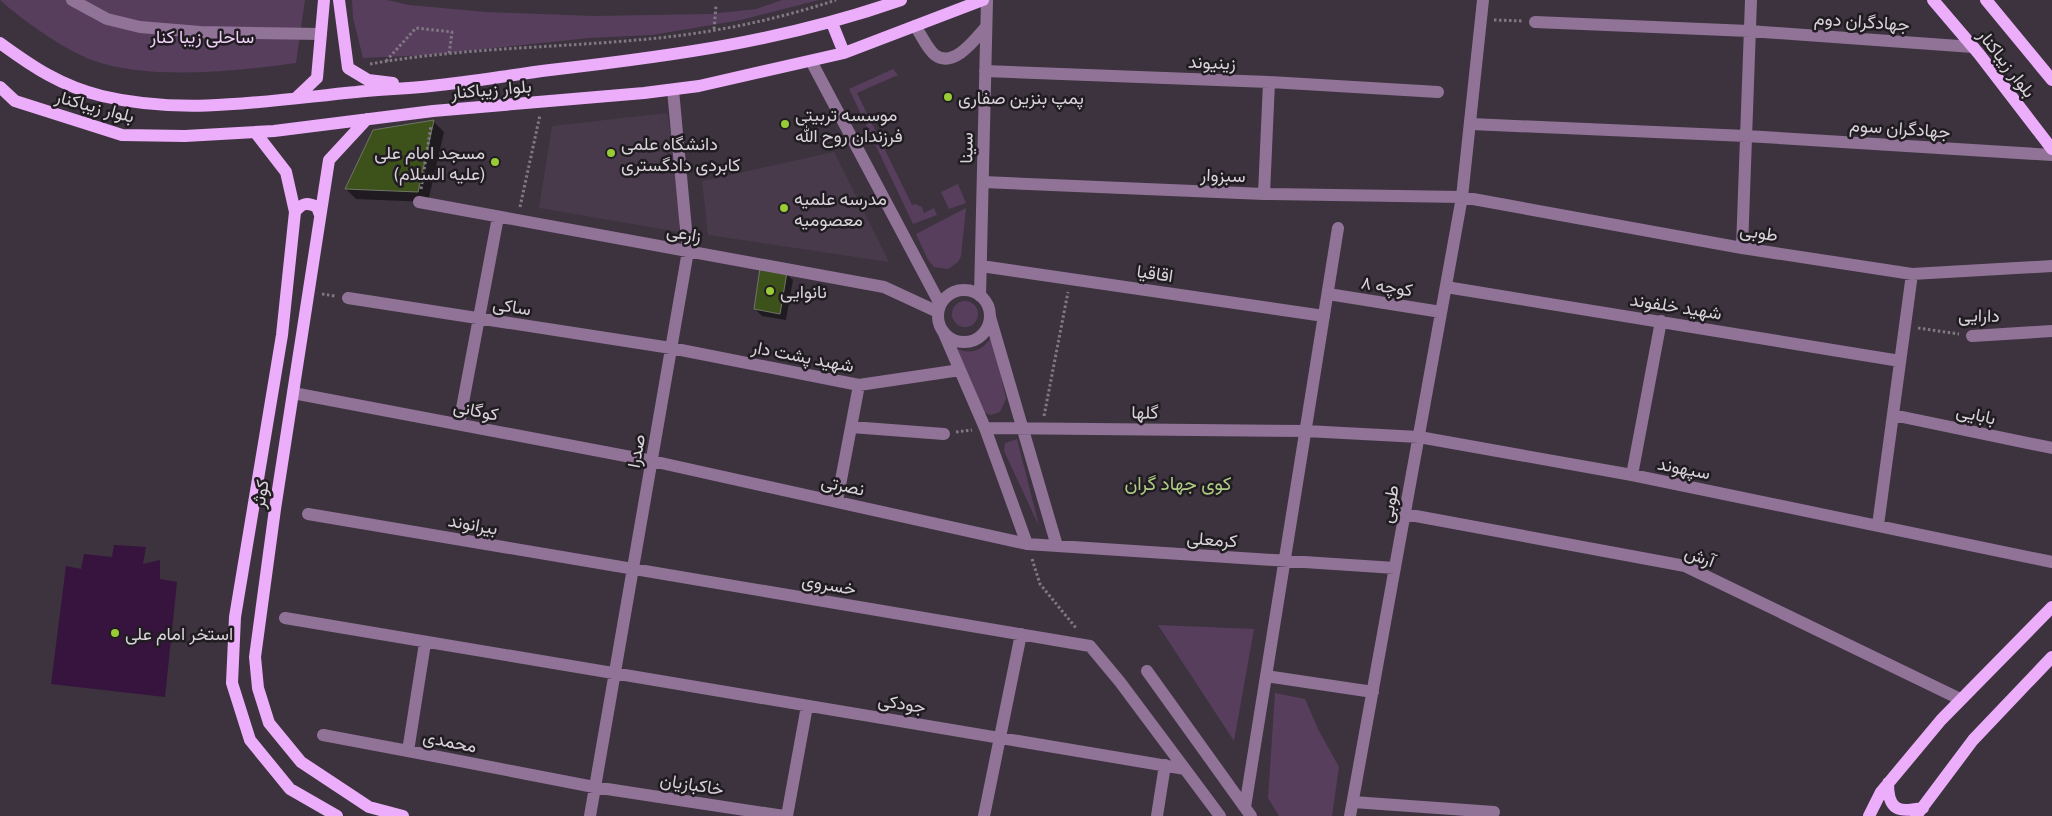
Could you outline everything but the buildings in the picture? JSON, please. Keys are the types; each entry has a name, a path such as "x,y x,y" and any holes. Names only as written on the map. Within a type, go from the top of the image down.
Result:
{"main road":[{"path":"297,97 317,78 324,0"},
{"path":"338,0 348,68 368,80 428,87"},
{"name":"بلوار زیباکنار","path":"0,43 44,74 101,96 155,105 232,104 428,87 637,60 739,44 832,23 900,0"},
{"name":"بلوار زیباکنار","path":"0,87 15,101 122,135 185,136 255,132 433,111 673,90 752,76 844,53 982,0"},
{"name":"بلوار زیباکنار","path":"1933,0 1973,47 2052,149"},
{"name":"بلوار زیباکنار","path":"1986,0 2052,80"},
{"path":"832,23 844,53"},
{"name":"کوثر","path":"367,119 329,160 279,483 255,657 258,688 269,723 300,762 369,807 403,816"},
{"name":"کوثر","path":"255,132 286,172 295,212 282,335 235,616 232,683 250,740 290,789 336,816"},
{"path":"295,212 300,205 309,203 317,207 320,215"},
{"path":"258,480 279,483"},
{"path":"1869,816 1881,792 1888,783 1960,699 2052,607"},
{"path":"1888,783 1888,797 1892,806 1903,811 1919,812 1973,740 2052,657"}],"street":[{"path":"72,0 107,18 140,27 200,32 320,34"},
{"name":"سینا","path":"980,296 987,0"},
{"name":"طوبی","path":"1350,816 1462,198 1483,0"},
{"path":"1742,248 1751,0"},
{"path":"1535,22 1750,31"},
{"path":"915,26 935,55 944,58 956,56 986,27"},
{"name":"جهادگران دوم","path":"1750,31 1973,47"},
{"path":"811,61 939,308 938,322 985,428 1027,544"},
{"name":"زینیوند","path":"985,71 1268,82 1438,92"},
{"path":"1264,194 1268,82"},
{"name":"صدرا","path":"590,816 613,674 688,251 673,90"},
{"path":"0,97 15,101"},
{"name":"جهادگران سوم","path":"1471,124 1746,136 2052,155"},
{"name":"سبزوار","path":"983,182 1264,194 1462,198"},
{"name":"طوبی","path":"1462,198 1742,248 1912,274 2052,266"},
{"name":"زارعی","path":"419,202 884,287 939,308"},
{"path":"459,424 498,217"},
{"path":"1248,811 1266,676 1338,228"},
{"name":"اقاقیا","path":"981,266 1324,316"},
{"path":"1878,525 1912,274"},
{"name":"شهید خلفوند","path":"1446,287 1900,361"},
{"path":"939,308 954,292 963,290 980,296 987,304 1021,428 1057,546"},
{"name":"کوچه ۸","path":"1328,294 1441,312"},
{"name":"ساکی","path":"348,298 670,348"},
{"path":"943,331 956,340 971,340 981,335 987,327 990,317"},
{"path":"1632,475 1660,321"},
{"name":"دارایی","path":"1972,336 2052,331"},
{"name":"شهید پشت دار","path":"670,348 859,385 960,370"},
{"path":"837,501 859,385"},
{"name":"کوگانی","path":"293,393 652,461"},
{"name":"بابایی","path":"1893,415 2052,448"},
{"path":"851,427 944,434"},
{"name":"گلها","path":"985,428 1306,430"},
{"name":"سپهوند","path":"1306,430 1419,437 1632,475 2052,562"},
{"name":"نصرتی","path":"652,461 1027,544"},
{"name":"بیرانوند","path":"308,514 632,569"},
{"name":"آرش","path":"1405,514 1685,566 1960,699"},
{"name":"کرمعلی","path":"1027,544 1395,568"},
{"name":"خسروی","path":"632,569 1090,646"},
{"path":"285,618 613,674"},
{"path":"984,816 1021,634"},
{"name":"محمدی","path":"425,643 408,751 594,787"},
{"path":"1090,646 1120,682 1220,816"},
{"path":"1147,671 1248,811"},
{"name":"جودکی","path":"613,674 1185,769"},
{"path":"1266,676 1373,692"},
{"path":"786,816 807,706"},
{"path":"323,735 408,751"},
{"path":"1156,816 1165,765"},
{"name":"خاکبازیان","path":"594,787 786,816"},
{"path":"1353,802 1494,812"}],"path":[{"path":"348,68 386,61 657,38 714,30 836,0"},
{"path":"714,30 716,6"},
{"path":"1481,20 1535,22"},
{"path":"386,61 416,28 452,32 449,55"},
{"path":"517,220 542,102"},
{"path":"419,202 433,111"},
{"path":"1042,428 1071,279"},
{"path":"309,292 348,298"},
{"name":"دارایی","path":"1905,326 1972,336"},
{"path":"944,434 985,428"},
{"path":"1027,544 1040,584 1090,646"}],"shaded area":[{"name":"دانشگاه علمی کابردی دادگستری","path":"667,113 679,180 679,232 539,208 552,126"},
{"name":"مدرسه علمیه معصومیه","path":"834,152 889,262 708,235 702,181"},
{"name":"استخر امام علی","path":"114,545 146,547 143,564 160,560 160,579 177,582 165,697 51,684 66,566 81,569 84,554 112,557"}],"green space":[{"name":"ساحلی زیبا کنار","path":"0,0 305,0 296,63 221,71 166,72 115,66 92,60 44,34"},
{"path":"352,0 387,0 409,5 486,12 593,16 710,14 756,9 782,0 819,0 741,20 652,35 589,38 428,55 363,58 353,18"},
{"path":"893,69 898,75 857,93 912,205 915,204 922,207 924,213 934,208 937,215 913,224 849,89"},
{"path":"958,184 966,203 949,209 941,192"},
{"path":"966,208 961,256 958,262 948,269 934,267 928,260 916,234"},
{"path":"965,301 974,305 978,314 974,323 965,327 956,323 952,314 956,305"},
{"path":"992,335 1006,399 1000,412 991,415 983,412 956,348 967,351 977,350"},
{"path":"1017,439 1039,526 1004,451 1005,443"},
{"path":"1158,625 1254,629 1234,741"},
{"path":"1275,693 1305,699 1319,731 1339,767 1332,816 1279,816 1268,798"}],"place":[{"name":"پمپ بنزین صفاری","path":"948,97"},
{"name":"موسسه تربیتی فرزندان روح الله","path":"785,124"},
{"name":"دانشگاه علمی کابردی دادگستری","path":"611,153"},
{"name":"مسجد امام علی (علیه السلام)","path":"495,162"},
{"name":"مدرسه علمیه معصومیه","path":"784,208"},
{"name":"نانوایی","path":"770,291"},
{"name":"استخر امام علی","path":"115,633"}],"district":[{"name":"کوی جهاد گران","path":"1178,483"}]}
